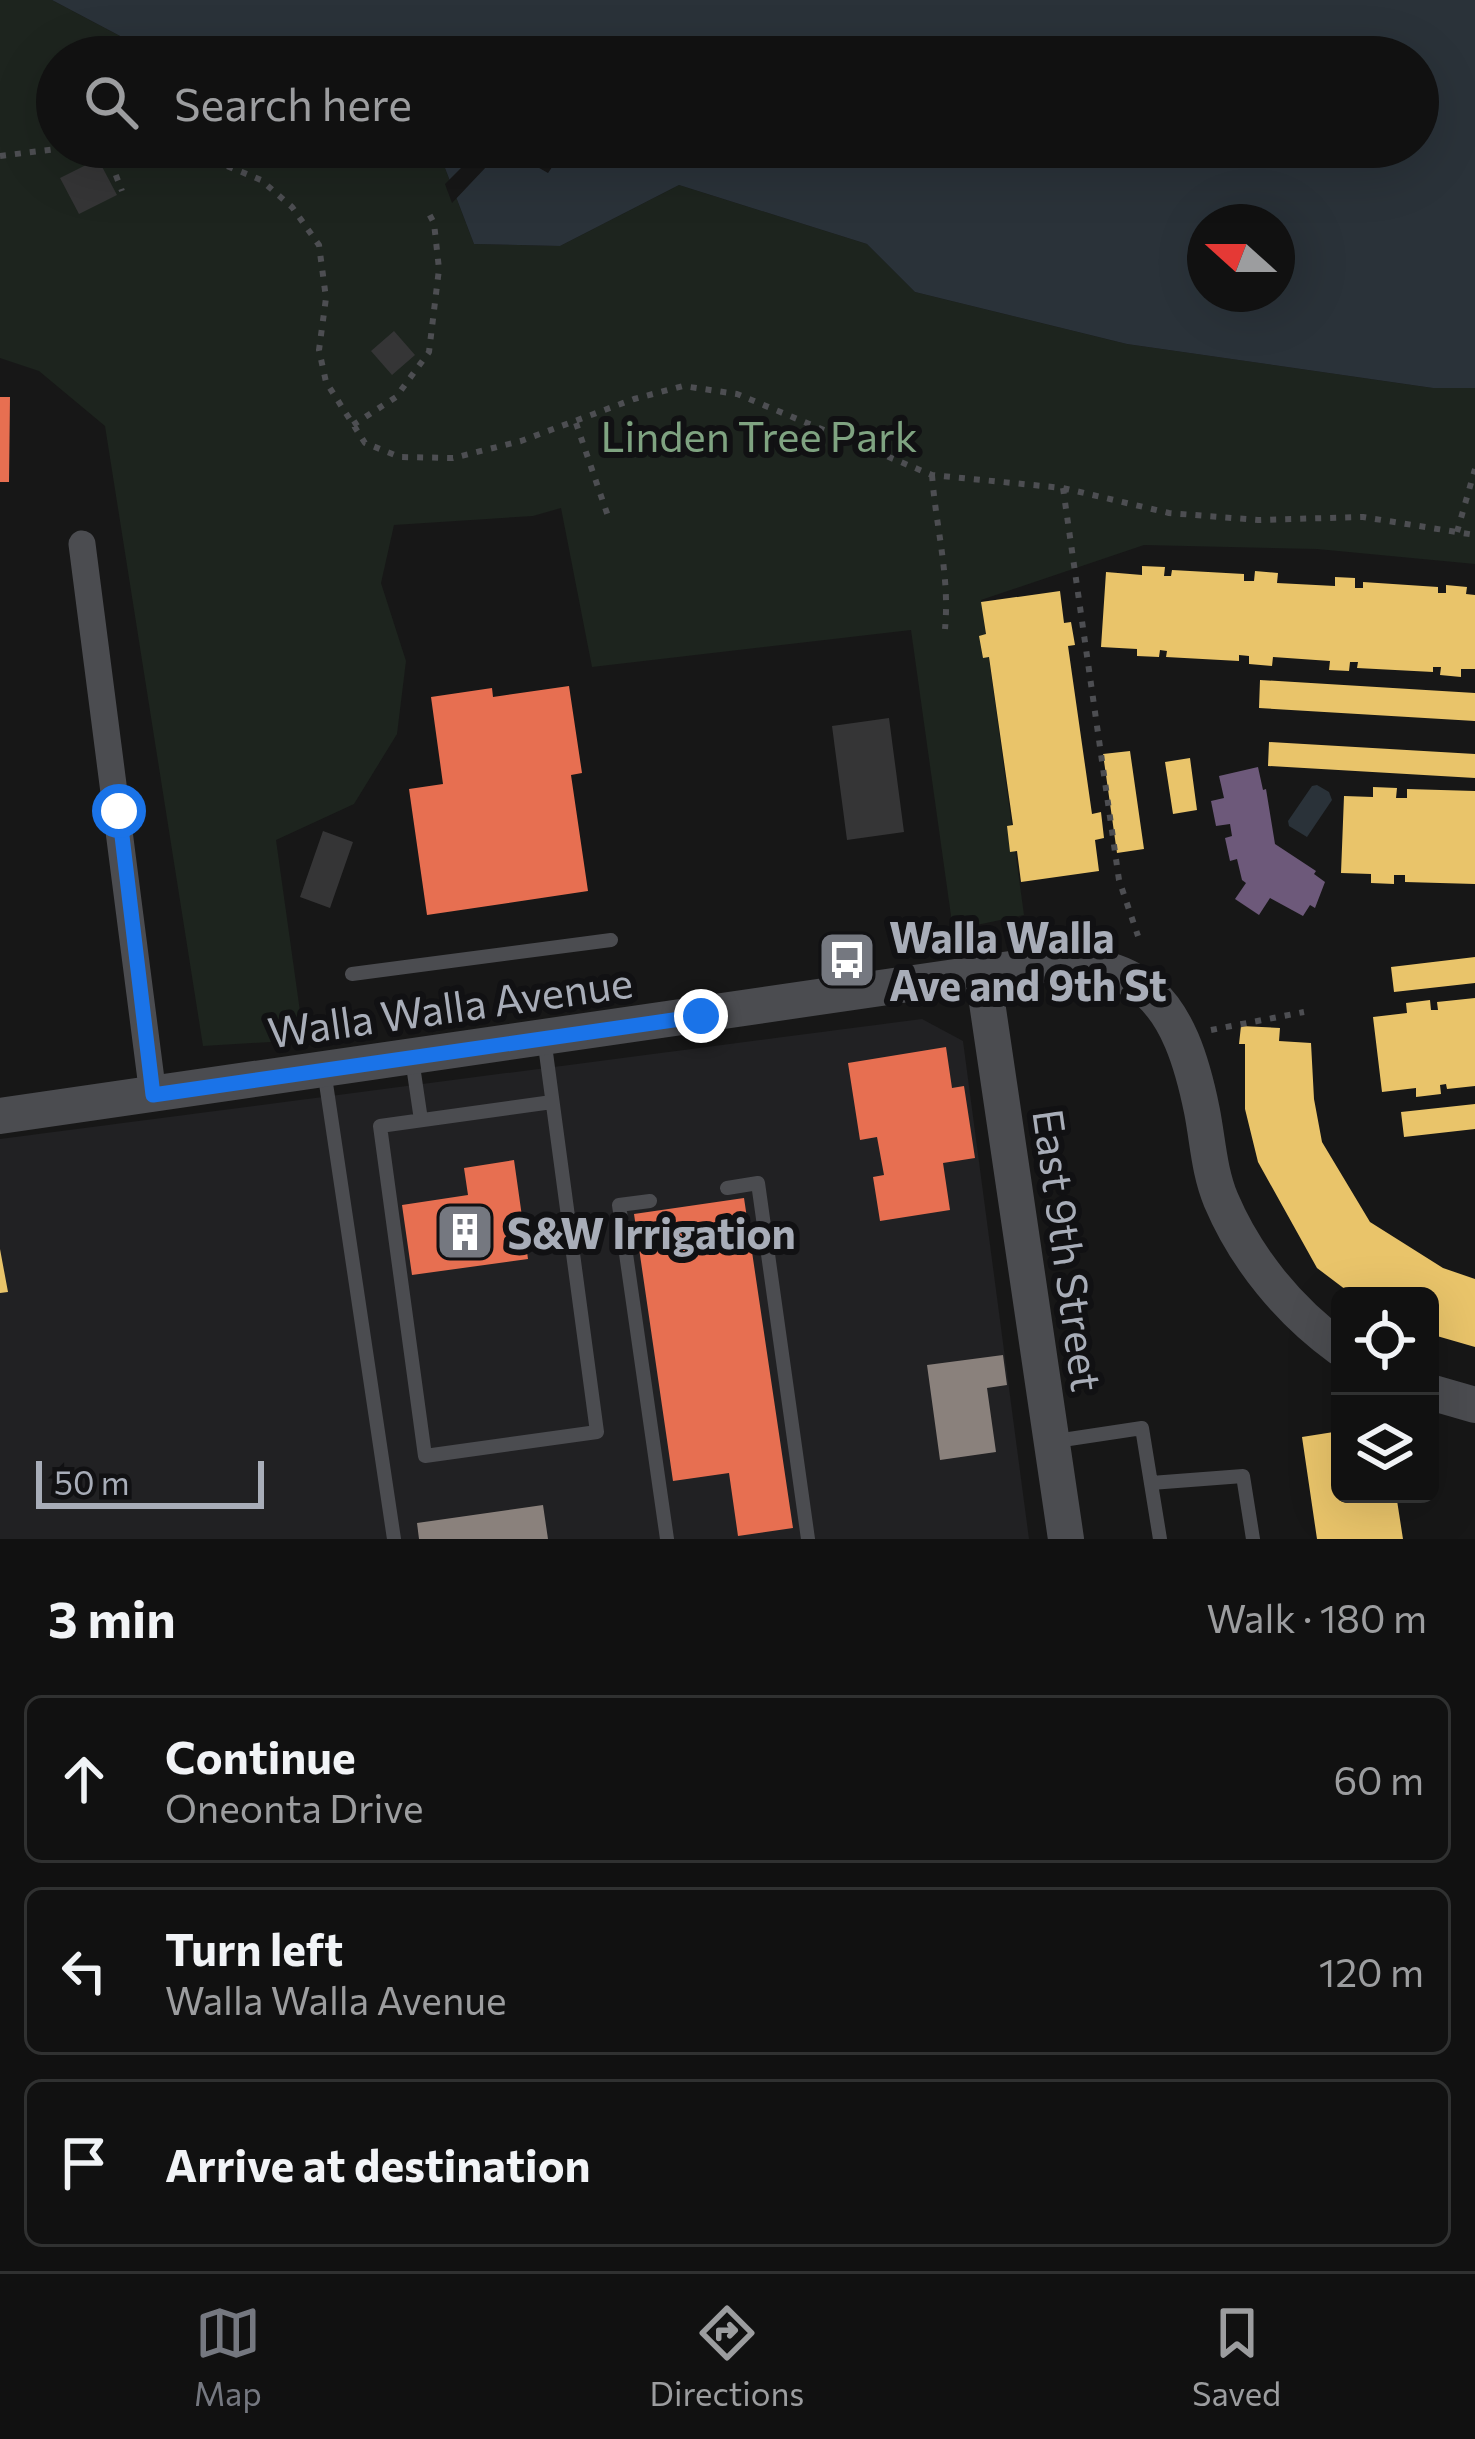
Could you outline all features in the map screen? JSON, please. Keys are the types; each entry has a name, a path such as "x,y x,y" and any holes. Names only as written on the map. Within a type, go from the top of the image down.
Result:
{"street":[{"path":"82,544 153,1095"},
{"name":"Walla Walla Avenue","path":"0,1116 1062,962 1093,964 1130,978 1169,1011 1184,1040 1214,1180 1243,1245 1285,1299 1331,1340"},
{"name":"East 9th Street","path":"983,975 1066,1539"},
{"path":"1439,1395 1475,1406"}],"lane":[{"path":"352,974 611,940"},
{"path":"544,1038 597,1432 424,1456 380,1126 552,1102"},
{"path":"412,1057 421,1120"},
{"path":"324,1070 394,1539"},
{"path":"727,1188 758,1184 808,1539"},
{"path":"650,1201 619,1205 667,1539"},
{"path":"1052,1441 1142,1428 1160,1539"},
{"path":"1151,1483 1244,1476 1253,1539"}],"path":[{"path":"0,156 36,152"},
{"path":"113,168 122,191"},
{"path":"232,168 261,180 292,206 319,245 326,298 319,350 326,382 364,442 400,457 453,458 683,386 737,394 932,475 1063,488 1169,512 1258,520 1363,517 1475,535"},
{"path":"352,425 396,397 429,352 440,269 434,223 427,210"},
{"path":"576,423 610,522"},
{"path":"1457,532 1475,469"},
{"path":"932,475 949,585 945,629"},
{"path":"1063,488 1119,880 1138,936"},
{"path":"1211,1030 1304,1012"}],"shaded area":[{"path":"52,0 1475,0 1475,388 1433,388 1127,344 915,292 867,244 679,185 560,246 474,244 445,168 1439,168 1439,36 120,36"},
{"path":"1317,785 1332,800 1307,837 1288,821"},
{"path":"922,1019 963,1041 1029,1539 0,1539 0,1139"}],"green space":[{"name":"Linden Tree Park","path":"0,0 52,0 120,36 36,36 36,168 445,168 474,244 560,246 679,185 867,244 915,292 1127,344 1433,388 1475,388 1475,564 1317,549 1144,545 981,600 1024,915 953,930 911,630 592,667 561,508 533,516 394,525 381,583 406,661 397,734 354,804 276,840 304,1040 203,1046 105,426 39,371 0,358"}],"pier":[{"path":"461,168 485,168 452,203 445,184"}],"building: Homes":[{"path":"1142,566 1165,567 1164,576 1171,576 1172,570 1244,574 1244,581 1254,581 1255,571 1278,573 1277,583 1335,586 1335,577 1355,578 1355,588 1363,588 1363,582 1438,587 1438,593 1446,593 1446,585 1467,587 1466,594 1475,595 1475,669 1461,669 1461,677 1440,675 1441,667 1433,667 1433,672 1357,668 1358,662 1350,662 1349,671 1329,670 1330,661 1273,657 1272,666 1249,664 1249,656 1239,655 1239,661 1166,657 1167,651 1160,650 1159,657 1137,656 1137,649 1101,647 1106,572 1142,575"},
{"path":"1060,591 1064,623 1071,622 1075,645 1068,646 1092,814 1101,812 1104,838 1095,840 1099,871 1021,882 1017,851 1010,852 1007,826 1013,825 989,657 983,658 979,636 986,634 981,602"},
{"path":"1260,680 1475,693 1475,721 1259,708"},
{"path":"1269,742 1475,754 1475,778 1268,766"},
{"path":"1130,751 1144,849 1117,853 1103,754"},
{"path":"1190,758 1197,810 1173,814 1165,762"},
{"path":"1373,787 1397,788 1396,798 1407,798 1407,789 1475,791 1475,884 1405,882 1405,875 1394,875 1394,884 1371,883 1371,874 1341,873 1344,796 1373,797"},
{"path":"1475,957 1475,983 1394,992 1391,967"},
{"path":"1475,998 1475,1086 1447,1089 1446,1084 1440,1085 1441,1094 1416,1097 1416,1088 1382,1092 1373,1017 1407,1013 1406,1003 1430,1000 1431,1010 1438,1010 1437,1002"},
{"path":"1241,1026 1280,1028 1279,1041 1311,1043 1322,1142 1370,1222 1443,1268 1475,1279 1475,1347 1439,1337 1439,1287 1342,1287 1317,1268 1258,1162 1245,1109 1245,1044 1239,1044"},
{"path":"1475,1104 1475,1129 1404,1137 1401,1112"},
{"path":"0,1249 8,1292 0,1293"},
{"path":"1331,1432 1331,1503 1397,1503 1403,1539 1317,1539 1302,1437"}],"building: Shops":[{"path":"0,397 10,397 9,482 0,482"},
{"path":"569,686 582,773 571,775 588,891 427,915 409,789 443,784 431,697 492,688 493,697"},
{"path":"946,1047 952,1088 964,1086 975,1158 943,1163 950,1210 880,1221 873,1177 884,1175 877,1137 860,1140 848,1063"},
{"name":"S&W Irrigation","path":"514,1160 528,1259 412,1275 402,1205 468,1195 464,1168"},
{"path":"744,1198 793,1528 738,1536 729,1473 673,1481 634,1214"}],"building: Offices":[{"path":"1258,767 1275,844 1325,882 1315,908 1310,905 1303,916 1270,898 1259,915 1235,899 1246,883 1237,859 1230,861 1225,838 1232,836 1230,824 1216,826 1211,801 1224,798 1219,776"}],"building: Industry":[{"path":"1003,1355 1007,1385 987,1388 996,1452 940,1460 927,1365"},
{"path":"543,1505 548,1539 419,1539 417,1523"}],"building: Other":[{"path":"80,168 103,168 117,195 79,214 60,178"},
{"path":"394,331 415,355 392,375 371,351"},
{"path":"889,718 904,832 847,840 832,726"},
{"path":"323,831 353,842 330,908 300,897"}],"place":[{"name":"Walla Walla Ave and 9th St","path":"847,960"},
{"name":"S&W Irrigation","path":"465,1232"}],"route":[{"path":"119,811 153,1095 701,1016"}]}
